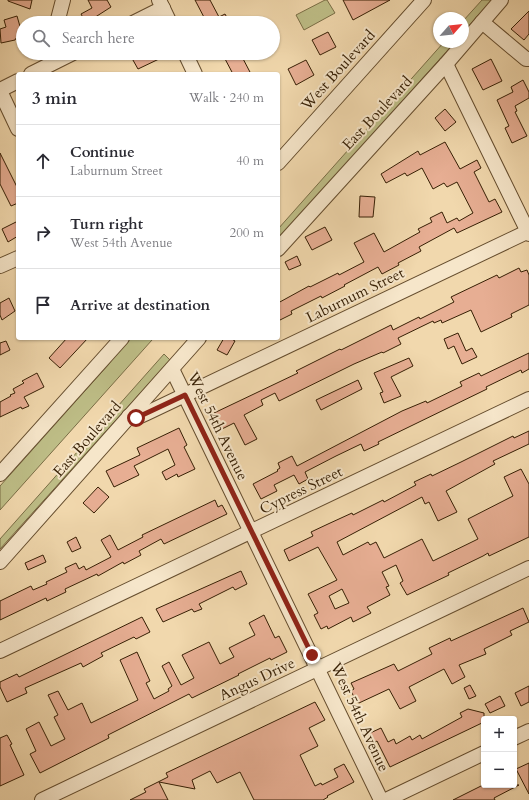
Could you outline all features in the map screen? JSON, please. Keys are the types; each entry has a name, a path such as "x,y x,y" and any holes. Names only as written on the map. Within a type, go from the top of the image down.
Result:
{"street":[{"path":"59,16 62,0"},
{"name":"West Boulevard","path":"280,161 424,0"},
{"name":"East Boulevard","path":"280,247 446,64 501,0"},
{"path":"143,16 161,4 167,16"},
{"path":"482,22 526,59 529,59"},
{"path":"35,72 56,60"},
{"path":"188,60 194,72"},
{"path":"446,64 529,232"},
{"path":"16,82 0,90 16,125"},
{"name":"Laburnum Street","path":"129,416 136,418 529,232"},
{"path":"0,266 16,259"},
{"path":"0,474 120,340"},
{"name":"East Boulevard","path":"0,562 197,340"},
{"name":"West 54th Avenue","path":"172,369 381,800"},
{"name":"Cypress Street","path":"0,651 529,400"},
{"name":"Angus Drive","path":"42,800 529,568"},
{"path":"517,737 529,731"},
{"path":"386,800 481,754"}],"green space":[{"path":"327,0 335,13 304,30 296,15"},
{"path":"482,0 492,0 469,25 469,14"},
{"path":"439,48 450,48 280,238 280,227"},
{"path":"128,340 152,340 0,510 0,486 109,364"},
{"path":"164,354 170,360 0,549 0,539"}],"building":[{"path":"8,0 32,0 30,9"},
{"path":"88,0 107,0 111,7 97,16 82,16 81,14 92,8"},
{"path":"195,0 210,0 218,16 203,16"},
{"path":"343,0 390,0 353,20"},
{"path":"529,11 529,34 524,40 511,29"},
{"path":"16,16 16,38 15,40 1,43 0,29 6,27 4,20"},
{"path":"328,32 336,47 320,55 312,40"},
{"path":"491,59 502,81 483,90 472,69"},
{"path":"133,60 157,60 138,69"},
{"path":"226,60 244,60 250,72 232,72"},
{"path":"306,60 314,75 296,85 288,69"},
{"path":"523,80 529,92 529,98 515,106 517,111 515,112 527,136 512,143 505,128 509,126 497,100 513,92 511,87"},
{"path":"445,109 456,122 445,131 435,118"},
{"path":"445,142 460,169 477,160 481,168 474,172 489,202 495,199 502,212 457,233 454,228 419,247 421,251 398,263 399,265 382,274 378,267 322,298 321,296 291,311 292,314 280,320 280,302 309,286 310,287 338,273 339,275 364,262 354,243 374,233 384,252 420,232 418,229 432,222 430,218 442,212 447,223 457,218 459,221 473,213 457,182 447,187 444,183 433,189 422,168 407,176 405,173 386,183 381,174 418,151 420,155"},
{"path":"0,153 16,185 16,204 11,206 0,184"},
{"path":"360,196 375,197 373,217 359,217"},
{"path":"16,222 16,237 8,242 2,229"},
{"path":"325,227 332,240 312,250 305,237"},
{"path":"297,256 301,265 289,270 285,262"},
{"path":"519,268 521,272 527,270 529,275 529,305 511,314 512,317 481,332 471,310 442,323 441,320 434,323 433,321 398,338 401,344 383,353 382,352 354,364 279,401 275,393 261,400 263,405 244,415 257,439 245,445 234,423 222,429 214,413 298,373 296,371 340,349 341,350 391,325 393,330 419,317 420,319 454,302 451,297 497,275 499,278"},
{"path":"9,298 15,311 2,320 0,315 0,303"},
{"path":"458,333 466,351 472,348 477,357 462,364 454,346 448,349 444,339"},
{"path":"65,340 86,340 60,368 49,358"},
{"path":"223,340 235,341 227,355 217,350"},
{"path":"6,341 10,350 0,355 0,343"},
{"path":"529,353 529,369 522,373 521,370 486,387 487,389 378,442 379,444 364,451 361,444 336,456 305,472 308,479 299,484 294,475 274,485 277,491 261,499 253,484 278,471 277,470 280,468 278,463 292,456 297,466 402,411 426,401 427,403 462,386 460,382 479,373 481,376"},
{"path":"409,358 413,366 391,377 401,396 384,403 380,393 383,392 374,373"},
{"path":"37,373 44,387 24,397 29,406 22,409 21,407 0,417 0,402 15,393 13,389 24,383 22,381"},
{"path":"358,380 362,389 321,410 316,400"},
{"path":"179,428 187,445 184,447 195,469 178,477 177,474 166,480 162,472 175,465 168,449 134,466 139,475 114,487 106,471 140,455 137,448"},
{"path":"529,431 529,444 493,461 495,464 446,491 457,512 438,521 429,502 425,504 422,497 337,542 343,555 368,542 370,545 376,542 384,558 422,539 433,561 478,539 468,519 513,496 504,477 521,469 529,484 529,537 489,556 488,553 448,573 449,575 407,595 400,583 403,581 396,565 382,572 389,586 386,587 390,595 367,607 371,613 353,622 351,617 328,629 327,626 321,629 314,615 318,613 308,594 337,580 318,547 289,561 284,550 313,536 311,532 352,513 353,515 383,500 384,502 416,485 414,482 431,474 432,476 513,436 514,438","holes":["342,589 349,603 335,609 329,596"]},
{"path":"98,487 109,497 94,513 83,503"},
{"path":"215,500 218,507 222,505 227,514 164,544 161,539 139,551 141,555 124,564 123,562 98,576 97,574 65,589 66,592 47,601 46,598 0,620 0,601 31,586 33,590 47,584 46,582 67,572 65,568 76,563 79,569 84,566 86,570 111,557 101,540 110,535 118,550 143,537 142,535"},
{"path":"76,537 81,548 72,552 67,542"},
{"path":"43,555 46,562 28,570 25,563"},
{"path":"241,571 247,584 235,590 233,587 199,604 202,609 194,612 192,609 163,622 156,609"},
{"path":"523,608 529,622 510,631 512,635 484,649 486,654 459,665 465,677 452,684 444,669 409,687 416,701 400,709 389,689 359,703 356,701 351,691 354,689 351,683 394,664 398,671 432,654 429,648 450,638 451,641"},
{"path":"264,615 275,638 279,636 287,652 271,660 270,658 192,698 189,694 108,735 109,738 40,773 30,754 36,751 26,729 39,722 51,746 65,739 54,717 58,715 48,695 58,691 68,710 82,703 91,723 138,700 120,660 137,652 150,681 146,683 154,699 169,691 168,689 172,686 162,666 169,662 181,685 194,678 182,655 209,642 220,664 234,657 229,648 255,635 249,623"},
{"path":"142,617 150,632 136,639 134,637 101,653 103,656 83,667 81,663 25,688 27,693 7,702 0,687 0,682 17,674 19,677"},
{"path":"470,685 476,696 469,699 464,688"},
{"path":"529,686 529,702 521,706 515,693"},
{"path":"500,696 505,706 490,713 485,704"},
{"path":"315,702 325,720 309,728 318,746 300,755 315,786 321,783 322,785 338,777 334,769 344,764 354,782 327,796 328,797 323,800 254,800 240,772 217,783 210,771 192,780 195,789 159,782 168,800 130,800 146,792 144,789 168,777 166,773"},
{"path":"468,709 484,713 484,716 481,716 481,723 390,767 377,741 373,743 368,734 381,728 388,742 394,739 396,744 410,736 412,740 420,735 422,739 462,717 460,713"},
{"path":"7,735 24,775 0,786 0,738"},
{"path":"529,763 529,794 517,771 517,769"},
{"path":"481,786 481,788 513,788 494,798 495,800 453,800"}],"route":[{"path":"136,418 185,395 312,655"}]}
